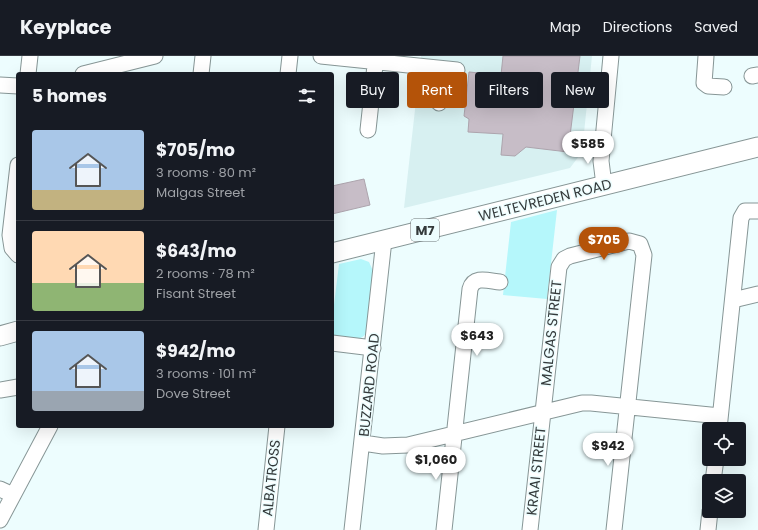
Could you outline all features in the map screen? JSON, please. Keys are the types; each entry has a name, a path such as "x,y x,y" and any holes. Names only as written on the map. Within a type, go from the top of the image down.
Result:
{"main road":[{"name":"WELTEVREDEN ROAD","path":"334,252 758,147"},
{"path":"0,336 16,332"}],"street":[{"path":"28,72 30,56"},
{"path":"90,72 156,56"},
{"path":"201,72 203,56"},
{"path":"288,72 290,56"},
{"path":"321,56 376,59 450,69 449,72"},
{"path":"604,185 601,161 611,56"},
{"path":"706,56 704,83 708,86 724,87"},
{"path":"368,130 376,59"},
{"path":"0,85 16,86"},
{"path":"15,251 10,235 16,182"},
{"path":"719,422 741,218 745,211 758,211"},
{"name":"BUZZARD ROAD","path":"352,530 384,240"},
{"name":"MALGAS STREET","path":"543,412 559,267 564,259 570,256 629,241 640,244 644,255 629,407"},
{"path":"444,530 471,286 474,281 481,279 500,282"},
{"path":"733,300 758,294"},
{"path":"334,343 373,348"},
{"path":"0,390 16,387"},
{"path":"362,443 402,446 582,403 629,407 713,422"},
{"path":"614,530 629,407"},
{"name":"KRAAI STREET","path":"530,530 543,412"},
{"path":"0,520 5,498 49,428"},
{"name":"ALBATROSS","path":"266,530 277,428"},
{"path":"708,530 709,518"}],"shaded area":[{"path":"421,56 592,56 590,72 551,72 551,108 587,108 582,152 570,168 404,208 415,108 467,108 467,72 419,72"},
{"path":"557,210 547,299 503,295 511,222"},
{"path":"361,259 369,262 373,271 366,333 360,338 346,339 334,337 334,305 339,264"}],"building":[{"path":"503,56 580,56 578,72 551,72 551,108 574,108 568,152 526,147 515,156 501,155 503,134 468,132 469,119 464,116 465,108 467,108 469,72 475,73 475,108 543,108 543,72 501,72"},
{"path":"364,179 370,205 334,214 334,186"}]}
